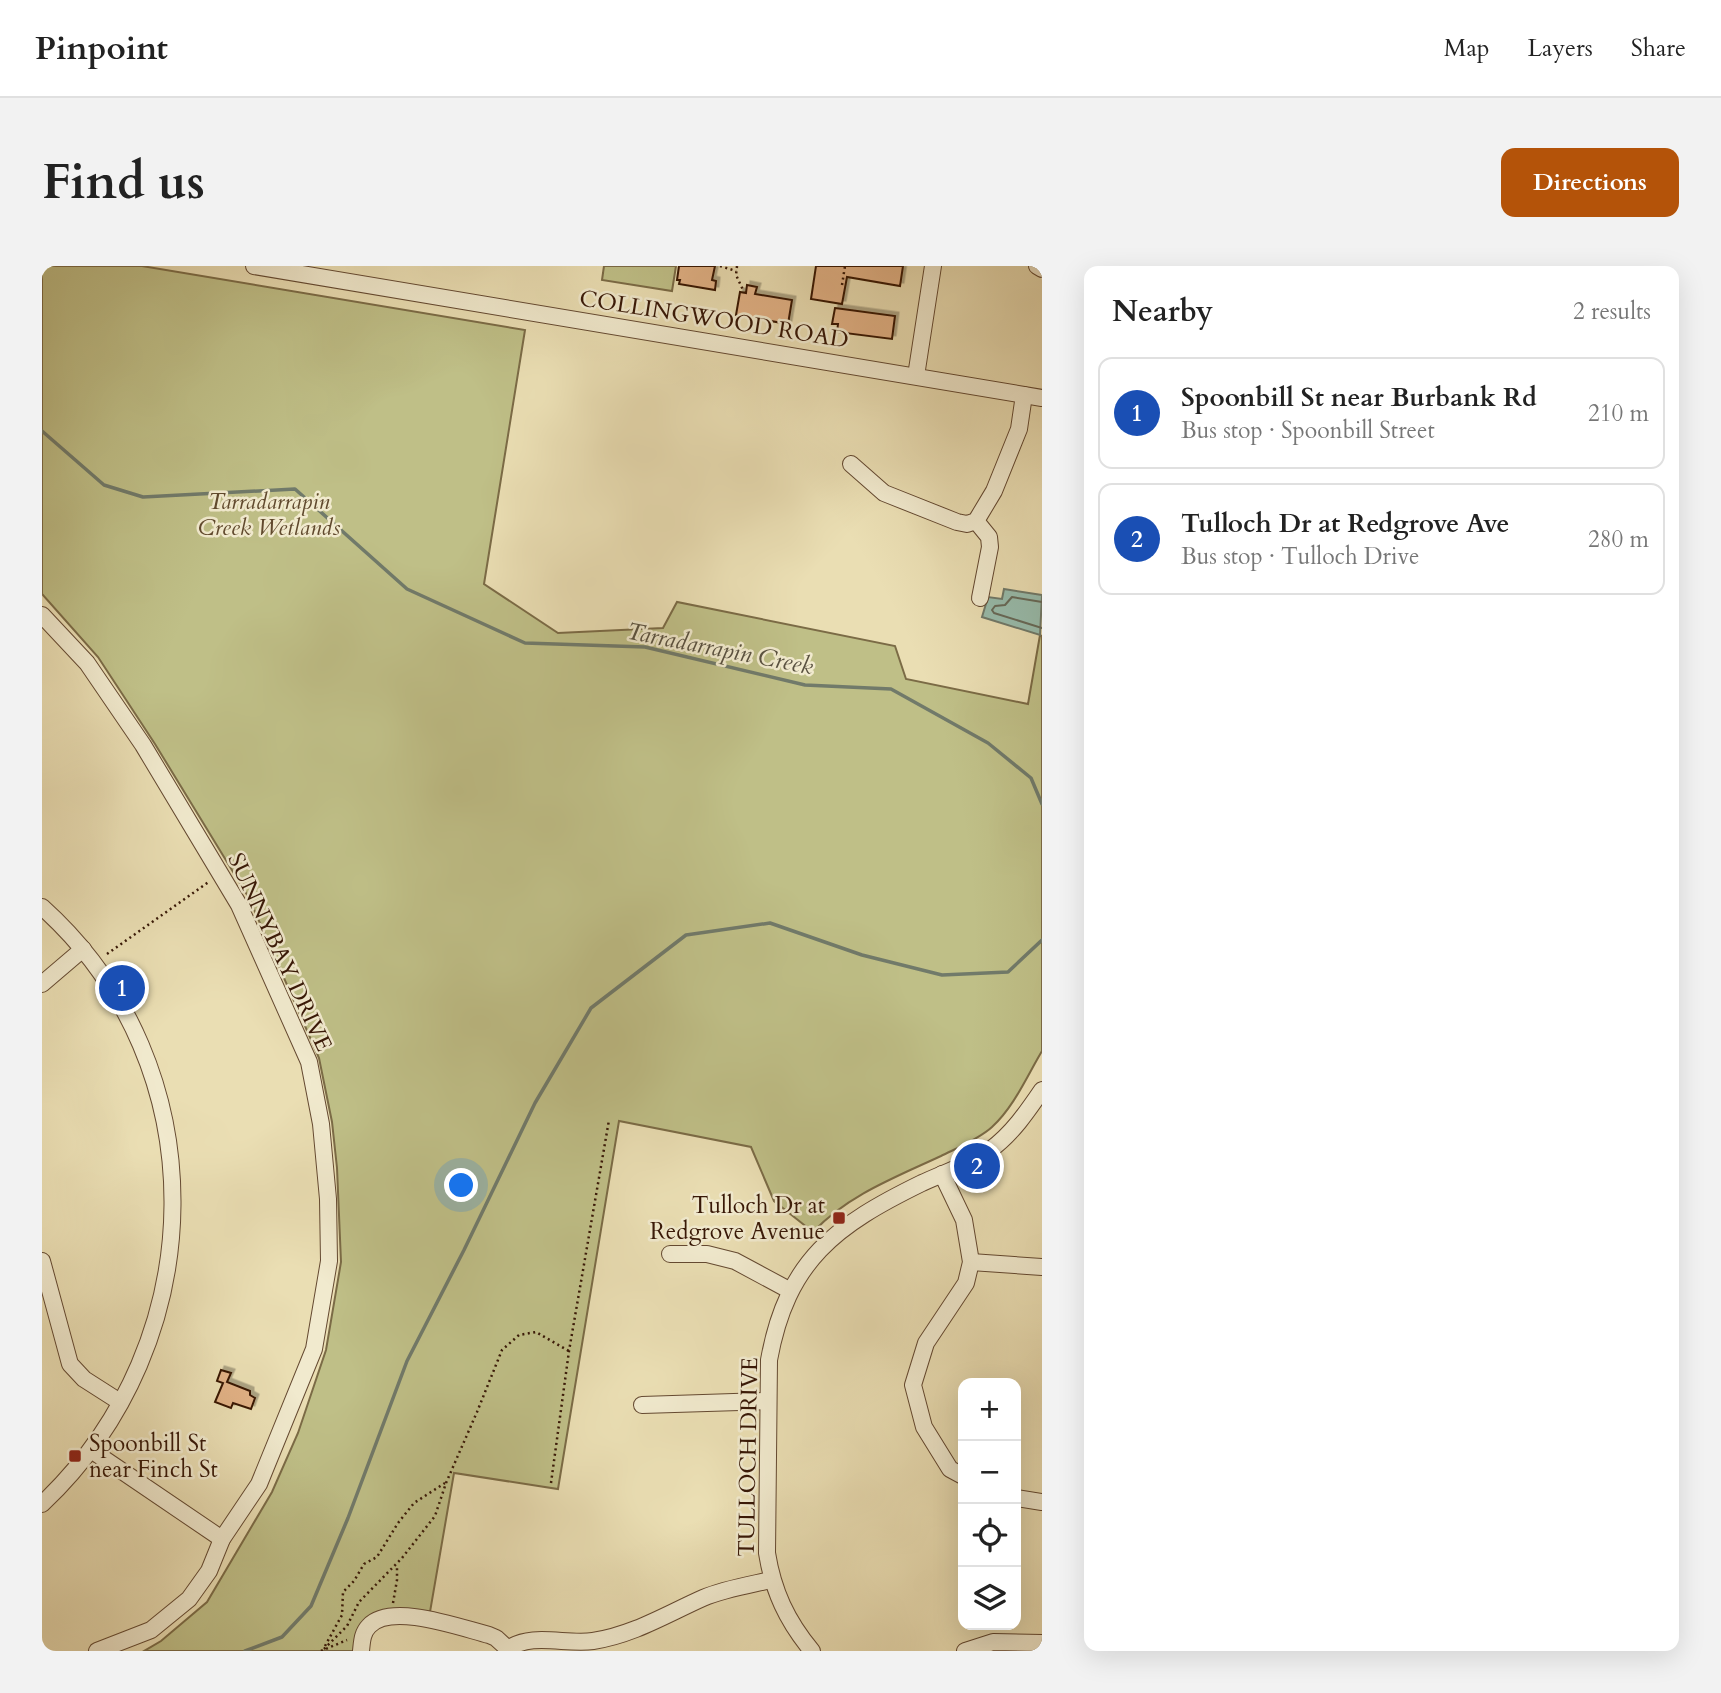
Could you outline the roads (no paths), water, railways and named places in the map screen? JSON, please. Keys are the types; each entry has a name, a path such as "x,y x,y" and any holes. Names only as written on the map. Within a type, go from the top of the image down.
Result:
{"street":[{"name":"COLLINGWOOD ROAD","path":"254,266 1042,398"},
{"path":"916,376 933,266"},
{"path":"1037,266 1042,270"},
{"path":"851,464 884,493 957,522 967,524 976,521 994,491 1019,429 1024,395"},
{"path":"976,521 989,537 990,547 980,598"},
{"name":"SUNNYBAY DRIVE","path":"42,615 88,663 144,746 239,905 309,1062 321,1124 328,1199 329,1261 314,1349 259,1484 222,1539 209,1571 189,1599 151,1630 97,1651"},
{"path":"42,907 83,949 112,989 150,1066 162,1108 173,1183 168,1266 156,1322 139,1365 92,1450 42,1504"},
{"path":"42,984 83,949"},
{"name":"TULLOCH DRIVE","path":"811,1651 788,1618 771,1580 767,1553 769,1360 773,1338 789,1290 820,1248 856,1218 998,1144 1026,1115 1042,1090"},
{"path":"942,1174 964,1220 971,1262 966,1283 926,1343 913,1385 924,1427 950,1469 958,1473"},
{"path":"670,1254 707,1254 735,1261 789,1290"},
{"path":"42,1261 70,1364 84,1379 120,1402"},
{"path":"971,1262 1042,1267"},
{"path":"642,1405 768,1401"},
{"path":"92,1450 222,1539"},
{"path":"1021,1499 1042,1502"},
{"path":"362,1643 368,1626 388,1616 427,1619 489,1635 508,1650 517,1643 528,1640 591,1642 619,1636 706,1597 771,1580"},
{"path":"965,1651 993,1642 1042,1643"}],"water":[{"path":"1004,589 1042,595 1040,635 982,617 988,597 1002,599"}],"waterway":[{"name":"Tarradarrapin Creek","path":"42,431 104,485 143,497 295,489 407,589 525,643 645,647 805,685 891,689 988,743 1031,778 1042,804"},
{"path":"245,1651 282,1637 311,1606 348,1518 407,1361 535,1103 591,1008 686,935 770,923 862,955 942,975 1008,972 1042,940"}],"place":[{"name":"Spoonbill St near Burbank Rd","path":"122,988"},
{"name":"Tulloch Dr at Redgrove Ave","path":"977,1166"},
{"name":"Tulloch Dr at Redgrove Avenue","path":"839,1218"},
{"name":"Spoonbill St near Finch St","path":"75,1456"}],"park label":[{"name":"Tarradarrapin Creek Wetlands","path":"269,514"}]}
